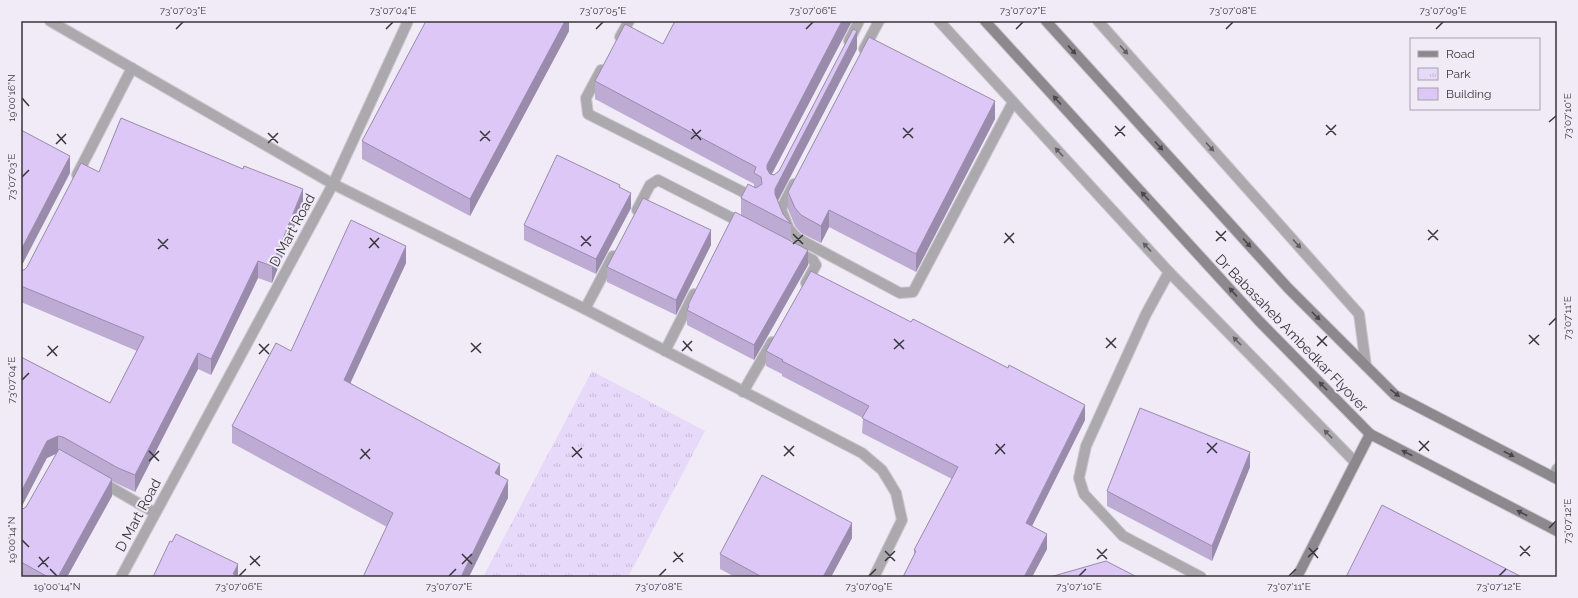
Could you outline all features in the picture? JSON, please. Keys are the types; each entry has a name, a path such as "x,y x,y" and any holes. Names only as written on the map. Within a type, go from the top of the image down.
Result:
{"main road":[{"name":"Dr Babasaheb Ambedkar Flyover","path":"985,21 1259,321 1370,434 1557,531"},
{"name":"Dr Babasaheb Ambedkar Flyover","path":"1046,21 1288,288 1395,395 1556,475"},
{"path":"1297,577 1370,434"}],"street":[{"name":"D Mart Road","path":"50,21 333,184 121,577"},
{"path":"408,21 333,184 585,309 862,453 882,470 896,493 902,520 876,576"},
{"path":"614,47 629,21"},
{"path":"845,48 859,21"},
{"path":"861,56 879,21"},
{"path":"939,21 1169,272 1355,462"},
{"path":"1100,22 1359,314 1366,366"},
{"path":"607,60 586,98 588,114 756,198"},
{"path":"72,183 132,68"},
{"path":"799,174 781,209 789,230 797,238 900,293 913,292 1013,102"},
{"path":"632,219 650,185 658,180 731,222 752,229"},
{"path":"585,309 618,246"},
{"path":"786,246 813,260 816,265 801,292"},
{"path":"1169,272 1146,314 1086,446 1079,478 1084,494 1123,536 1201,577"},
{"path":"665,351 698,287"},
{"path":"743,392 778,331"},
{"path":"93,478 155,513"}],"green space":[{"path":"592,371 705,431 628,577 483,577"}],"building":[{"path":"426,21 565,21 470,199 362,141"},
{"path":"675,21 842,21 767,165 767,169 770,174 774,175 779,171 853,29 857,31 775,189 775,194 783,214 791,224 741,198 748,184 756,188 762,184 761,177 754,173 756,167 595,81 625,24 663,44"},
{"path":"869,37 995,101 916,254 829,210 821,226 801,215 795,208 788,192"},
{"path":"121,118 243,169 244,166 303,189 272,266 258,261 211,359 198,353 135,475 118,468 63,437 58,436 47,441 21,492 21,357 110,403 144,337 21,286 21,270 24,270 27,267 81,163 99,172"},
{"path":"21,130 70,156 21,250"},
{"path":"557,155 620,185 619,187 631,193 596,259 524,225"},
{"path":"643,198 711,230 676,300 607,267"},
{"path":"735,212 808,250 754,345 687,310 688,305"},
{"path":"351,220 406,246 344,380 500,464 495,473 508,480 461,577 363,577 393,513 232,426 276,343 291,351"},
{"path":"811,271 911,322 913,319 1008,368 1009,365 1085,405 1026,523 1047,534 1024,577 903,577 916,551 914,550 958,467 862,418 869,406 782,361 783,360 766,351"},
{"path":"1140,408 1250,452 1212,546 1107,491"},
{"path":"59,449 112,479 58,577 48,577 21,562 21,510 26,507"},
{"path":"762,475 852,523 823,577 762,577 720,554"},
{"path":"1382,505 1522,577 1346,577"},
{"path":"176,534 238,564 233,574 239,577 153,577 170,541 172,542"},
{"path":"1106,561 1137,577 1050,577"}]}
